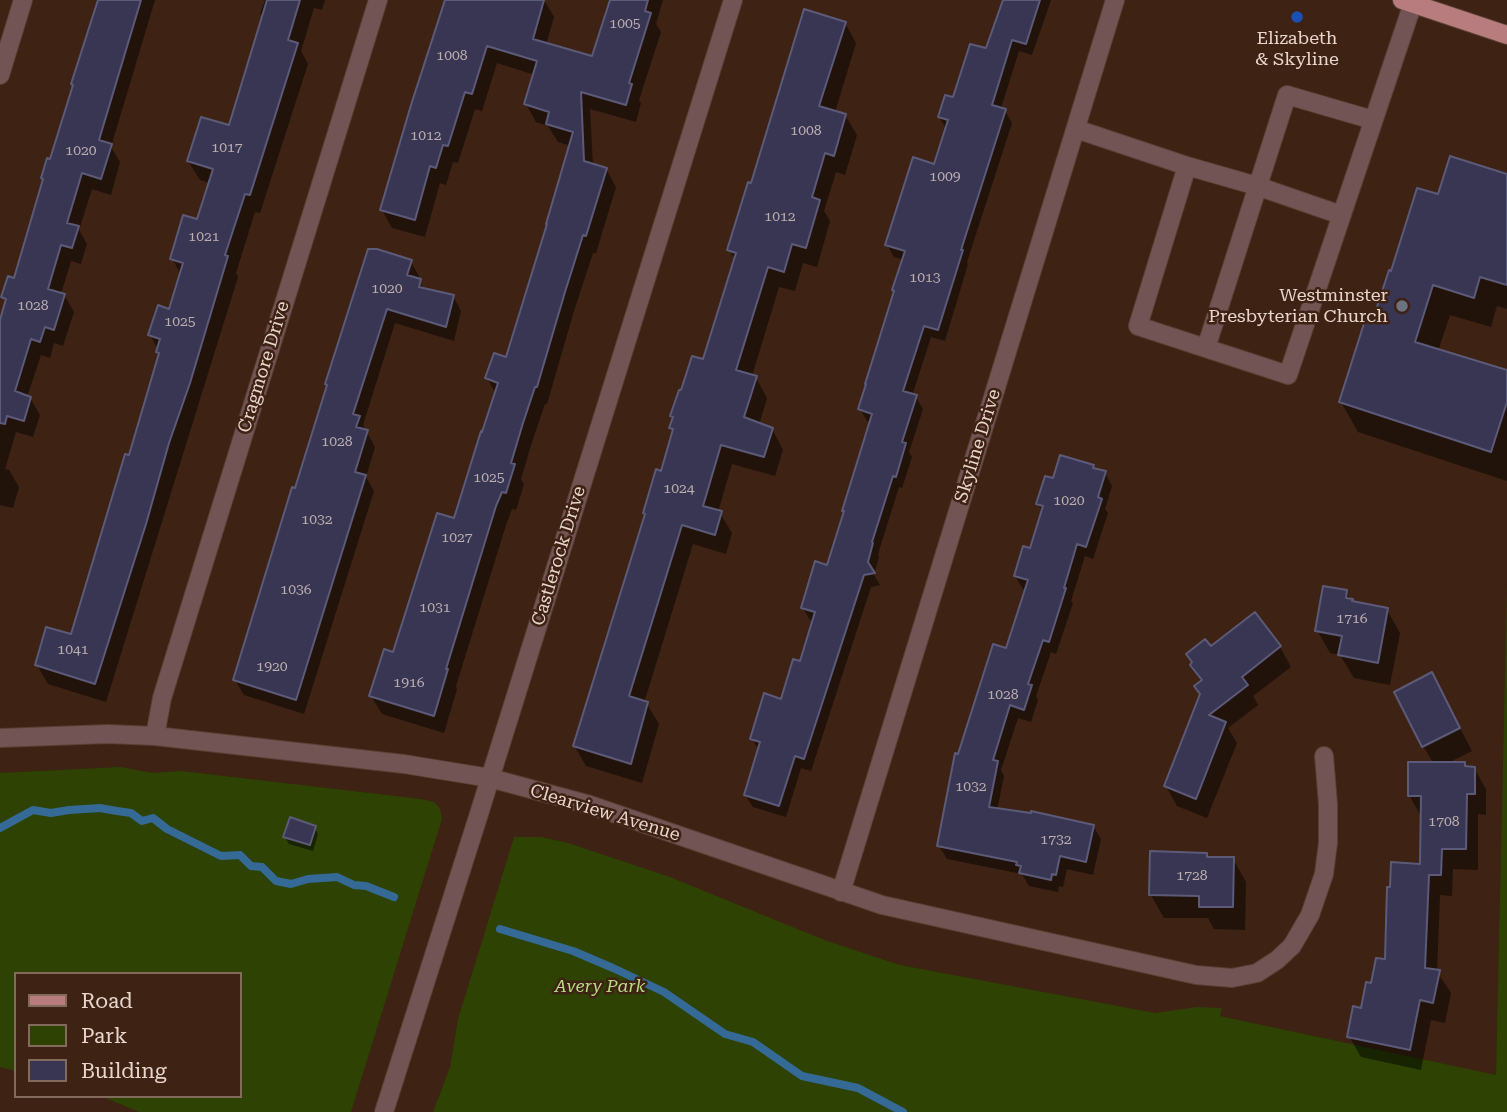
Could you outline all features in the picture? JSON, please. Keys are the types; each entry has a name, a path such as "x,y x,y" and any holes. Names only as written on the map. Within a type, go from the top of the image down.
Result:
{"main road":[{"path":"1407,2 1507,34"}],"street":[{"path":"0,75 23,0"},
{"name":"Cragmore Drive","path":"155,736 166,685 378,0"},
{"name":"Castlerock Drive","path":"384,1112 733,0"},
{"name":"Skyline Drive","path":"841,892 1115,0"},
{"path":"1187,166 1138,326 1288,374 1373,120 1407,2"},
{"path":"1206,348 1287,95 1373,120"},
{"path":"1076,129 1341,215"},
{"name":"Clearview Avenue","path":"0,738 108,734 155,736 404,764 490,778 590,805 882,905 1196,975 1232,978 1257,973 1277,960 1292,946 1310,915 1324,874 1328,843 1324,756"}],"green space":[{"name":"Avery Park","path":"1507,585 1507,1112 433,1112 450,1067 458,1019 514,837 541,837 568,843 670,877 827,941 900,965 1155,1013 1197,1007 1222,1008 1220,1016 1496,1075"},
{"path":"121,767 152,773 181,771 434,802 440,808 442,819 351,1112 139,1112 106,1098 242,1098 242,972 14,972 14,1070 0,1067 0,773"}],"building":[{"path":"98,0 141,0 99,140 112,144 101,179 82,173 67,223 79,226 72,248 61,245 48,289 65,294 54,330 45,327 40,342 31,339 15,391 31,397 24,421 7,416 5,424 0,423 0,320 6,299 1,297 8,276 14,278 47,158 50,159"},
{"path":"267,0 300,0 288,40 298,43 250,195 245,194 225,255 228,256 190,383 95,684 35,665 46,627 71,634 125,454 129,455 159,353 156,352 160,339 148,335 158,305 169,309 183,263 170,259 183,215 197,219 213,169 187,161 201,117 229,125"},
{"path":"445,0 544,0 533,39 592,56 610,0 648,0 645,11 651,13 629,83 632,84 626,105 581,92 584,161 607,168 523,423 511,463 515,464 506,493 502,492 496,506 434,716 369,696 384,649 393,652 437,513 454,518 498,383 485,378 494,353 506,357 573,132 546,124 549,112 524,104 537,61 487,46 472,94 465,92 448,146 443,145 436,168 430,166 415,220 380,210"},
{"path":"1003,0 1040,0 1026,44 1012,40 992,105 1006,109 963,250 938,330 924,326 903,391 917,395 902,442 906,443 896,477 893,476 872,542 868,562 875,573 864,575 804,759 795,756 779,806 744,795 760,742 750,739 764,693 781,699 793,659 800,661 815,612 801,608 815,561 827,565 872,414 858,409 905,251 885,245 913,157 934,164 948,120 938,117 945,95 953,97 970,44 986,48"},
{"path":"804,9 846,22 819,106 846,114 834,156 825,153 812,197 820,200 806,248 792,244 784,272 768,267 736,370 757,376 744,417 773,428 764,457 721,445 703,506 722,511 715,535 682,525 629,696 648,702 631,764 573,746 645,514 643,513 656,469 661,471 673,429 669,428 673,417 670,416 692,356 703,359 736,253 727,250 748,182 751,183"},
{"name":"Westminster Presbyterian Church","path":"1450,156 1507,174 1507,285 1480,277 1474,298 1433,285 1415,342 1507,370 1507,402 1491,452 1339,402 1367,314 1374,316 1389,270 1391,271 1417,188 1438,194"},
{"path":"368,249 377,249 412,260 407,275 421,279 419,287 454,295 446,327 387,309 353,414 360,416 356,427 368,430 355,472 366,475 296,700 233,680"},
{"path":"1060,455 1106,471 1098,497 1102,499 1086,547 1077,544 1049,642 1043,640 1028,684 1032,685 1024,710 1010,705 993,760 998,761 989,807 1031,811 1094,825 1086,862 1060,856 1056,875 1052,874 1051,880 1019,873 1021,866 1016,865 1017,862 937,846 955,753 958,754 993,644 1006,648 1028,580 1014,576 1023,546 1030,548 1043,506 1036,504 1045,476 1053,478"},
{"path":"1323,586 1347,590 1346,598 1353,599 1352,601 1388,608 1378,663 1338,655 1342,636 1315,631"},
{"path":"1255,612 1281,646 1242,677 1248,685 1209,715 1226,722 1196,799 1164,786 1200,694 1194,686 1202,680 1190,665 1192,662 1186,654 1205,639 1211,646"},
{"path":"1432,672 1460,728 1422,747 1394,692"},
{"path":"1408,762 1465,762 1465,766 1475,767 1475,794 1467,794 1466,849 1442,849 1441,875 1429,875 1425,968 1440,970 1433,1003 1420,1000 1410,1050 1347,1037 1353,1006 1361,1008 1366,982 1371,983 1376,958 1385,959 1387,887 1390,887 1391,862 1420,864 1421,796 1408,796"},
{"path":"290,817 316,826 310,845 283,837"},
{"path":"1150,851 1234,857 1233,907 1199,907 1199,896 1149,895"}],"waterway":[{"path":"0,828 33,810 51,813 100,808 131,813 142,821 153,818 167,829 221,856 240,855 251,866 262,867 276,881 291,884 308,879 337,877 394,897"},
{"path":"500,929 573,951 613,968 664,992 725,1034 753,1042 802,1076 858,1088 903,1112"}],"place":[{"name":"Elizabeth & Skyline","path":"1297,17"},
{"name":"Westminster Presbyterian Church","path":"1402,306"}]}
